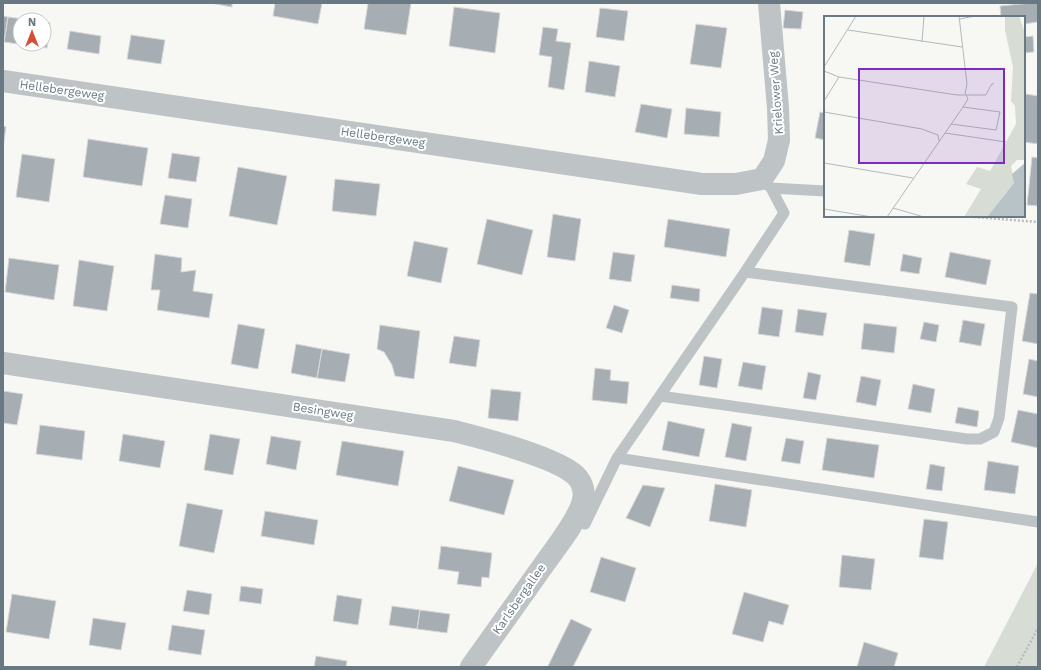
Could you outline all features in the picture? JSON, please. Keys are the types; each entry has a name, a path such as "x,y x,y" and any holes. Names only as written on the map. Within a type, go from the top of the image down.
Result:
{"street":[{"name":"Krielower Weg","path":"767,184 779,140 778,108 769,3"},
{"name":"Hellebergeweg","path":"3,82 702,184 767,184"},
{"name":"Besingweg","path":"3,363 454,431 495,442 541,457 569,470 578,478 583,486 584,494 582,504 568,530"},
{"name":"Karlsbergallee","path":"471,667 568,530"}],"lane":[{"path":"767,184 824,191"},
{"path":"568,530 584,525 617,458 784,213 767,184"},
{"path":"660,396 967,439 980,439 994,432 999,418 1012,307 745,272"},
{"path":"617,458 1038,522"}],"path":[{"path":"975,217 1038,222"},
{"path":"1017,667 1038,628"}],"shaded area":[{"path":"1038,563 1038,667 984,667"}],"building":[{"path":"210,3 232,3 232,7"},
{"path":"275,3 322,3 318,24 273,16"},
{"path":"368,3 411,3 406,35 364,29"},
{"path":"1038,3 1038,22 1025,24 1025,16 1001,16 1000,6"},
{"path":"454,7 500,13 495,53 449,46"},
{"path":"600,8 628,11 624,41 596,37"},
{"path":"785,10 803,12 801,29 783,28"},
{"path":"3,16 8,17 4,42 3,42"},
{"path":"8,17 12,18 12,43 4,42"},
{"path":"696,24 727,28 721,68 690,64"},
{"path":"543,27 558,29 556,41 571,43 564,90 548,87 552,57 539,55"},
{"path":"70,31 101,36 99,54 67,49"},
{"path":"131,35 165,40 161,64 127,59"},
{"path":"1033,36 1034,52 1025,53 1025,37"},
{"path":"589,61 620,66 615,97 585,92"},
{"path":"1026,94 1038,96 1038,144 1025,142"},
{"path":"641,104 672,109 667,138 635,132"},
{"path":"686,108 721,112 719,137 684,134"},
{"path":"820,112 824,113 824,140 815,138"},
{"path":"3,126 6,127 3,148"},
{"path":"88,139 148,148 142,186 83,177"},
{"path":"172,153 200,157 196,182 168,178"},
{"path":"22,154 55,159 49,202 16,197"},
{"path":"1032,157 1038,158 1038,206 1027,205"},
{"path":"238,167 287,176 277,225 229,216"},
{"path":"335,179 380,184 376,216 332,211"},
{"path":"165,195 192,199 188,228 160,224"},
{"path":"553,214 581,219 575,261 547,257"},
{"path":"487,219 533,230 522,275 477,264"},
{"path":"668,219 730,229 726,257 664,247"},
{"path":"849,230 875,234 870,266 844,262"},
{"path":"414,241 448,248 441,283 407,276"},
{"path":"613,252 635,255 631,282 609,279"},
{"path":"950,252 991,260 986,285 945,277"},
{"path":"155,254 182,258 181,272 196,270 193,291 213,294 209,318 157,310 160,290 151,290"},
{"path":"903,254 922,258 919,274 900,271"},
{"path":"9,258 59,265 54,300 5,292"},
{"path":"79,260 114,266 107,311 73,306"},
{"path":"672,285 700,289 699,302 670,298"},
{"path":"1030,293 1038,294 1038,344 1022,341"},
{"path":"614,305 629,310 622,333 606,328"},
{"path":"762,307 783,310 779,337 758,334"},
{"path":"798,309 827,313 823,336 795,332"},
{"path":"963,320 985,324 981,346 959,342"},
{"path":"924,322 939,325 936,342 920,339"},
{"path":"864,323 897,327 894,353 861,349"},
{"path":"238,324 265,329 258,369 231,364"},
{"path":"380,325 420,331 414,379 395,376 392,365 384,352 377,349"},
{"path":"454,336 480,340 476,367 449,363"},
{"path":"296,344 322,349 317,378 291,373"},
{"path":"322,349 350,354 345,382 317,378"},
{"path":"704,356 722,359 717,388 699,385"},
{"path":"1029,359 1038,361 1038,397 1023,394"},
{"path":"743,362 766,366 762,390 738,386"},
{"path":"595,368 611,370 610,380 629,382 627,404 592,400"},
{"path":"808,372 821,375 816,400 803,398"},
{"path":"861,376 881,380 876,406 856,402"},
{"path":"913,384 935,389 931,413 908,409"},
{"path":"491,389 521,392 518,421 488,418"},
{"path":"3,391 23,394 17,425 3,423"},
{"path":"958,407 979,411 977,427 955,423"},
{"path":"1018,410 1038,414 1038,448 1011,442"},
{"path":"668,421 705,429 699,457 662,450"},
{"path":"732,423 752,427 746,461 725,457"},
{"path":"40,425 85,431 82,460 36,454"},
{"path":"123,434 165,441 160,468 119,461"},
{"path":"210,434 240,439 233,475 204,470"},
{"path":"271,436 301,441 296,470 266,464"},
{"path":"786,438 804,441 800,464 781,461"},
{"path":"827,438 879,445 874,478 822,470"},
{"path":"342,441 404,451 398,486 336,475"},
{"path":"988,461 1019,466 1015,494 984,490"},
{"path":"930,464 945,467 942,491 926,489"},
{"path":"458,466 514,480 504,515 449,501"},
{"path":"715,484 752,490 746,527 709,521"},
{"path":"643,485 665,488 650,527 626,518"},
{"path":"187,503 223,510 214,553 179,546"},
{"path":"265,511 318,520 314,545 261,536"},
{"path":"924,519 948,522 943,560 919,557"},
{"path":"441,546 492,553 489,578 482,577 481,587 457,584 459,572 438,569"},
{"path":"842,555 875,559 871,590 839,587"},
{"path":"601,557 636,568 625,602 590,592"},
{"path":"241,586 263,589 261,604 239,601"},
{"path":"187,590 212,594 209,615 183,611"},
{"path":"744,592 789,605 783,625 769,621 763,642 732,634"},
{"path":"12,594 56,601 49,639 6,632"},
{"path":"337,595 362,599 358,625 333,621"},
{"path":"392,606 420,610 417,629 389,625"},
{"path":"420,610 450,614 447,633 417,629"},
{"path":"93,618 126,623 121,650 89,645"},
{"path":"571,619 592,629 573,667 548,666"},
{"path":"172,625 205,630 201,655 168,650"},
{"path":"864,642 898,653 894,667 857,667"},
{"path":"316,656 347,661 346,667 314,667"}]}
